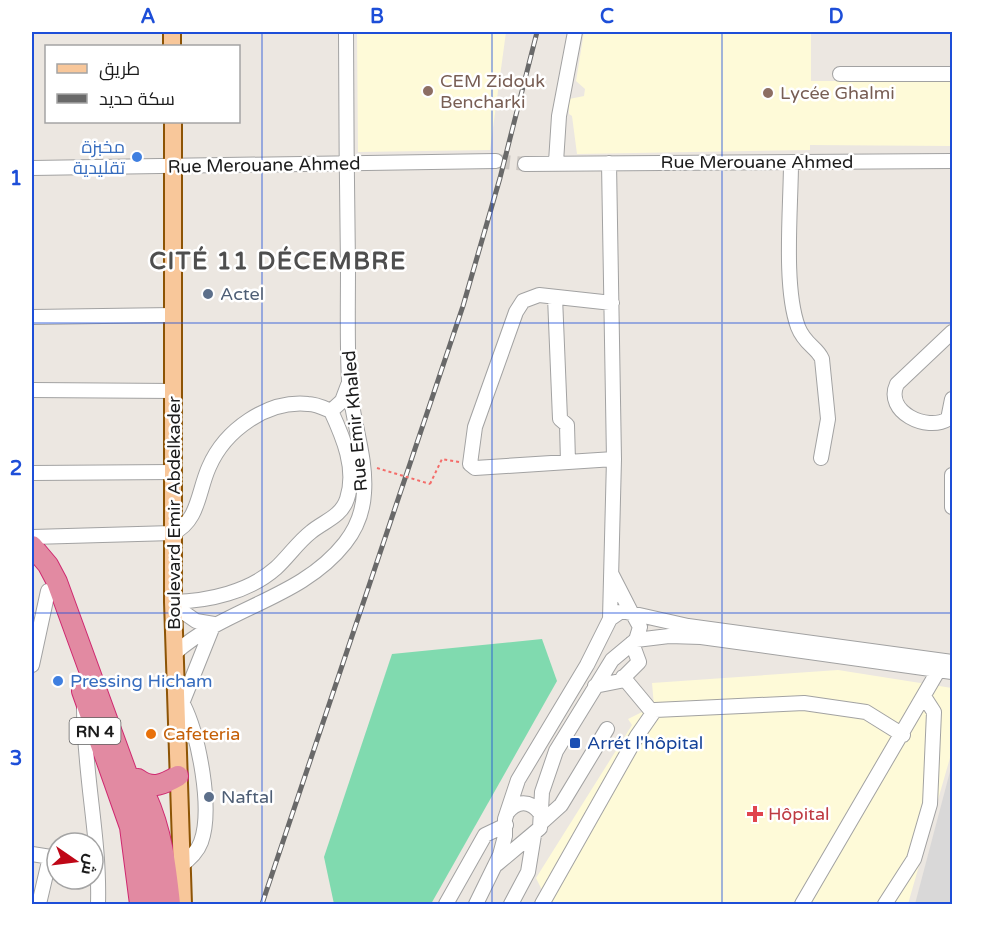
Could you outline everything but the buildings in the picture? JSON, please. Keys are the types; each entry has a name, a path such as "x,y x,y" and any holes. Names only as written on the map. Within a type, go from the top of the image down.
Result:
{"highway":[{"name":"RN 4","path":"32,546 48,565 57,582 138,804 147,838 155,904"},
{"name":"RN 4","path":"32,564 48,591 97,738 130,827 140,904"},
{"name":"RN 4","path":"97,738 116,822 127,904"},
{"name":"RN 4","path":"117,750 138,779 158,822 166,862 170,904"},
{"path":"138,779 147,785 154,786 178,776"}],"main road":[{"name":"Boulevard Emir Abdelkader","path":"173,123 173,603 179,710 179,867 183,904"}],"street":[{"name":"Rue Emir Khaled","path":"175,653 214,624 275,597 318,570 346,542 355,527 364,493 363,471 349,382 346,32"},
{"path":"556,162 559,116 575,32"},
{"path":"840,74 952,74"},
{"name":"Rue Merouane Ahmed","path":"32,168 496,161"},
{"name":"Rue Merouane Ahmed","path":"525,164 952,161"},
{"path":"791,162 791,298 803,337 807,344 818,351 822,359 828,418 821,458"},
{"path":"609,163 614,459 612,573 608,623 612,642 632,643 669,636 701,637 952,672"},
{"path":"612,303 539,295 523,301 516,312 475,427 470,464 475,468 614,459"},
{"path":"555,297 560,419 567,425 568,462"},
{"path":"32,317 173,315"},
{"path":"952,332 897,384 893,395 901,410 918,421 932,424 948,419 952,399"},
{"path":"330,411 342,401 349,382"},
{"path":"32,390 174,391"},
{"path":"32,537 173,533 191,521 210,463 237,429 258,414 289,405 310,404 330,411 342,435 349,466 347,499 341,511 309,532 260,581 194,601 173,603"},
{"path":"32,473 173,471"},
{"path":"952,475 952,507"},
{"path":"511,904 528,872 531,837 541,818 550,764 612,660 632,643 640,627 612,573"},
{"path":"32,665 34,644 48,591"},
{"path":"173,603 196,621 214,624 199,656 179,710 199,749 204,827 197,850 179,867"},
{"path":"476,904 497,864 506,822 524,769 582,674 608,623 620,612 952,662"},
{"path":"595,686 620,681 639,662 632,643"},
{"path":"802,904 925,698 938,670"},
{"path":"623,677 653,713"},
{"path":"84,697 84,742 93,831"},
{"path":"885,904 914,859 930,804 934,712 925,698"},
{"path":"542,904 637,736 656,710 804,703 866,712 903,735"},
{"path":"541,818 561,805 607,729"},
{"path":"446,904 485,835 506,822 517,804 523,802 530,804 541,818"},
{"path":"506,822 518,838 531,837"},
{"path":"497,864 531,837"},
{"path":"39,904 45,884"}],"path":[{"path":"377,468 430,484 442,459 470,464"}],"shaded area":[{"name":"CEM Zidouk Bencharki","path":"357,32 506,32 490,150 358,152"},
{"name":"Lycée Ghalmi","path":"584,32 811,32 811,81 952,81 952,146 810,145 810,150 577,154 572,116 569,114 569,99 584,96 585,89 576,81"},
{"name":"Hôpital","path":"838,670 952,688 952,751 908,904 533,904 542,890 536,878 632,725 628,719 654,706 652,683"},
{"path":"952,764 952,904 915,904"}],"green space":[{"path":"542,639 557,681 431,904 334,904 324,857 392,654"}],"tunnel":[{"path":"496,161 525,164"}],"railway":[{"path":"262,904 463,306 500,178 537,32"}],"place":[{"name":"CEM Zidouk Bencharki","path":"428,91"},
{"name":"Lycée Ghalmi","path":"768,93"},
{"name":"مخبزة تقليدية","path":"137,157"},
{"name":"Actel","path":"208,294"},
{"name":"Pressing Hicham","path":"58,681"},
{"name":"Cafeteria","path":"151,734"},
{"name":"Arrét l'hôpital","path":"575,743"},
{"name":"Naftal","path":"209,797"},
{"name":"Hôpital","path":"755,814"}],"district":[{"name":"CITÉ 11 DÉCEMBRE","path":"278,261"}]}
